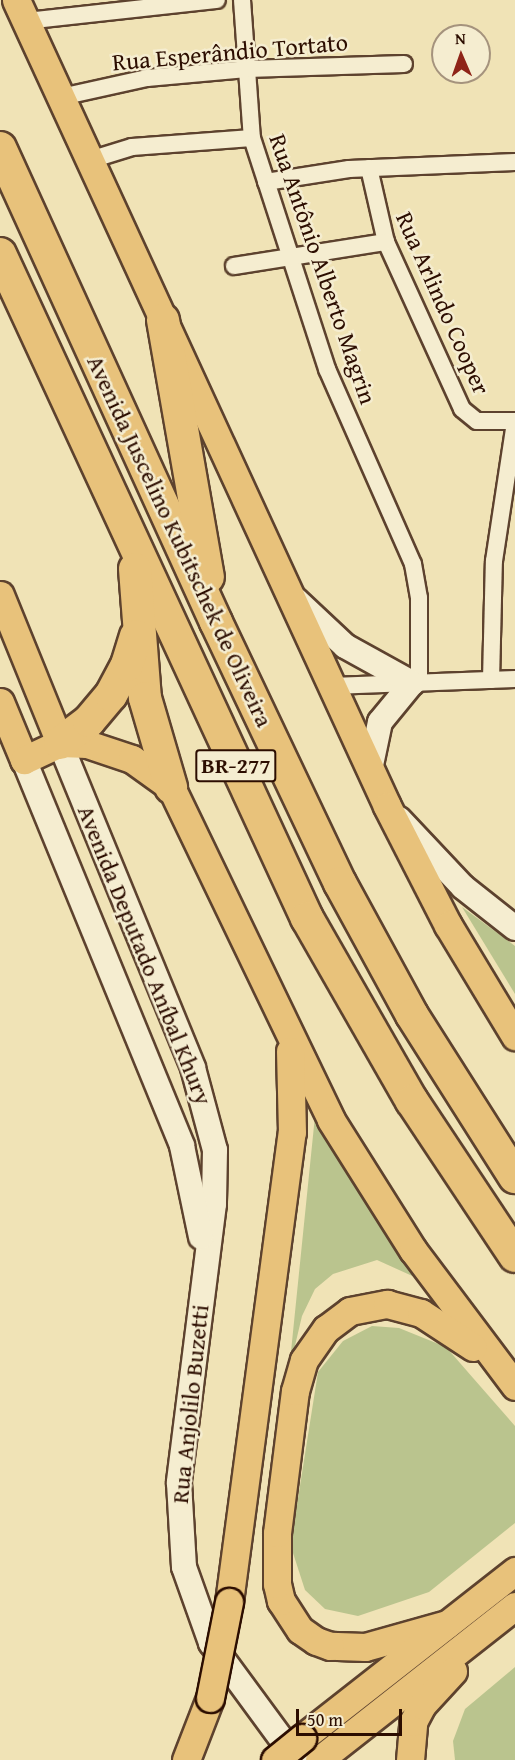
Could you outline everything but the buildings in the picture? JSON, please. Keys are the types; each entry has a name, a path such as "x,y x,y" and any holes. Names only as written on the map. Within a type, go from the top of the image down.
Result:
{"highway":[{"name":"Avenida Juscelino Kubitschek de Oliveira","path":"0,148 216,622 372,944 446,1072 515,1177"},
{"name":"Avenida Juscelino Kubitschek de Oliveira","path":"0,254 262,824 334,970 434,1138 515,1256"},
{"path":"163,320 216,622"},
{"path":"128,530 140,599 145,698 171,787"},
{"path":"60,743 89,721 111,695 134,644 140,599"}],"main road":[{"path":"21,10 387,806 448,925 515,1036"},
{"path":"288,591 345,646 416,683 380,722 370,770"},
{"name":"Avenida Deputado Aníbal Khury","path":"0,595 189,1057 209,1117 216,1180 205,1266"},
{"name":"Avenida Deputado Aníbal Khury","path":"0,702 182,1146 198,1211 205,1266"},
{"path":"24,760 60,743 110,750 132,759 171,787 322,1103 364,1176 413,1250 507,1376"},
{"path":"387,806 463,887 515,928"},
{"path":"186,1760 210,1698 229,1602 292,1132 289,1034"},
{"name":"Rua Anjolilo Buzetti","path":"205,1266 179,1483 184,1567 211,1643 310,1754"},
{"path":"447,1624 382,1644 348,1648 316,1641 289,1616 277,1584 276,1560 295,1390 304,1360 326,1329 350,1311 387,1304 422,1313 507,1376"},
{"path":"310,1754 447,1624 515,1570"},
{"path":"274,1760 310,1754 514,1607"},
{"path":"410,1760 412,1722 422,1705 514,1607"}],"street":[{"path":"21,10 217,0"},
{"name":"Rua Antônio Alberto Magrin","path":"242,0 252,138 327,369 413,564 419,598 416,683"},
{"name":"Rua Esperândio Tortato","path":"61,97 129,80 247,69 404,64"},
{"path":"90,160 132,147 252,138"},
{"path":"266,182 369,168 515,162"},
{"name":"Rua Arlindo Cooper","path":"369,168 386,242 462,409 471,419 515,421"},
{"path":"234,266 386,242"},
{"path":"491,680 494,561 515,421"},
{"path":"332,686 515,679"}],"green space":[{"path":"462,907 515,946 515,994"},
{"path":"315,1116 419,1279 377,1260 333,1274 315,1289 302,1316 289,1371"},
{"path":"372,1326 399,1328 446,1347 515,1426 515,1523 429,1592 358,1616 325,1609 305,1590 293,1553 293,1530 318,1372 343,1341"},
{"path":"515,1667 515,1760 455,1760 453,1741 465,1709"}]}
